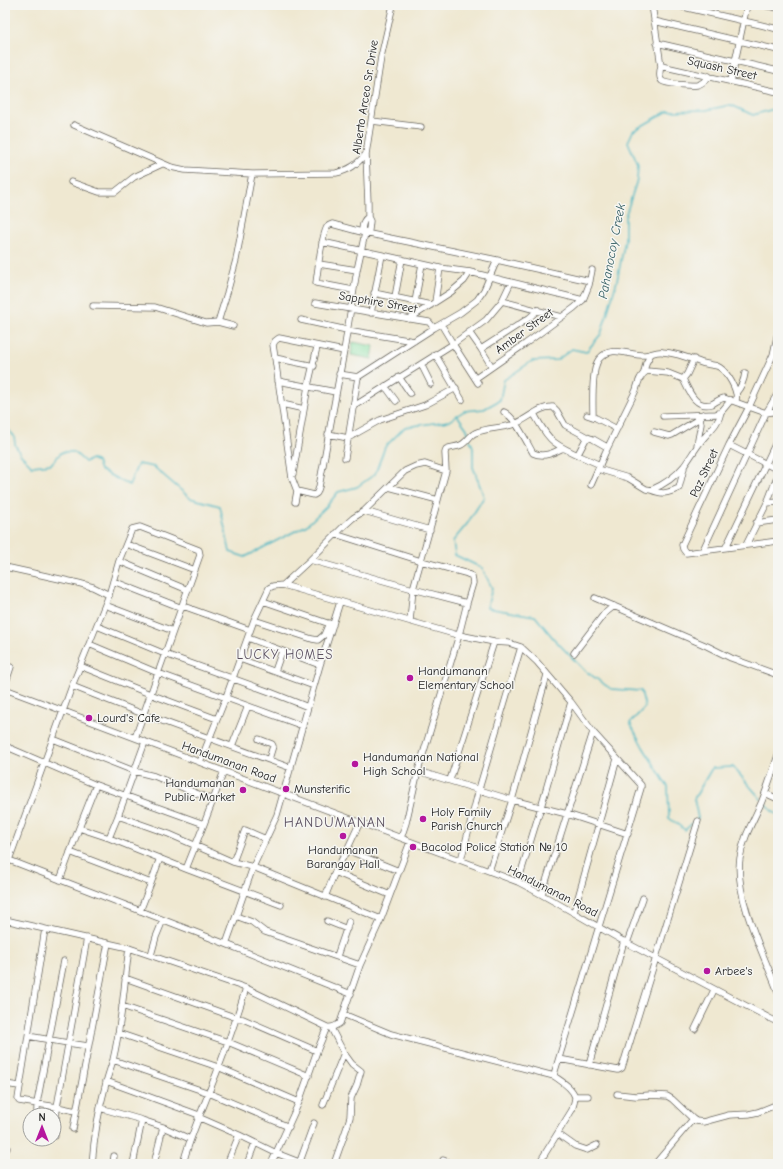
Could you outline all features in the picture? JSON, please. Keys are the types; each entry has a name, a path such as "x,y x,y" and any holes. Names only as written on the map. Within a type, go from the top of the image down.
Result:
{"street":[{"name":"Alberto Arceo Sr. Drive","path":"365,233 362,229 364,220 368,217 366,154 382,57 393,5"},
{"path":"652,5 661,66 661,80 664,82 697,85 702,83 710,76"},
{"path":"675,5 778,29"},
{"path":"731,81 747,5"},
{"path":"763,5 778,8"},
{"path":"654,21 778,50"},
{"path":"657,43 778,71"},
{"name":"Squash Street","path":"661,66 778,92"},
{"path":"372,120 421,127"},
{"path":"74,125 162,164 184,170 252,174 336,173 344,172 356,165 366,154"},
{"path":"71,182 98,192 115,192 134,177 162,164"},
{"path":"218,322 236,260 252,174"},
{"path":"353,290 316,283 322,242 329,225 332,224 365,233 590,281"},
{"path":"297,491 314,495 319,487 344,351 353,290 365,233"},
{"path":"322,242 440,268 470,272 583,300 590,281 592,270"},
{"path":"371,313 382,255"},
{"path":"395,297 402,259"},
{"path":"339,374 358,377 460,313 477,300 484,290 497,260"},
{"path":"319,264 357,270"},
{"path":"415,302 422,264"},
{"path":"433,303 440,268"},
{"path":"410,319 452,292 464,281 470,272"},
{"path":"354,406 453,344 486,320 502,301 511,282"},
{"path":"374,293 415,302 433,303"},
{"name":"Amber Street","path":"453,344 477,380 492,367 562,317 583,300"},
{"path":"502,301 562,317"},
{"name":"Sapphire Street","path":"315,303 429,322 434,328"},
{"path":"93,306 155,307 206,322 218,322 233,326"},
{"path":"481,349 529,318 538,310"},
{"path":"300,320 347,330 414,341"},
{"path":"442,324 453,344"},
{"path":"468,332 492,367"},
{"name":"Paz Street","path":"702,550 686,552 682,545 773,355 778,332"},
{"path":"295,502 297,491 292,478 275,358 275,341 279,338 317,347 344,351"},
{"path":"292,478 308,386 314,366 317,347"},
{"path":"617,429 590,416 596,367 599,359 612,351 622,351 645,355 663,352 694,359 718,367 726,372 736,393"},
{"path":"435,354 462,400"},
{"path":"591,485 607,448 636,390 651,354"},
{"path":"275,358 314,366"},
{"path":"683,379 694,359"},
{"path":"421,364 431,384"},
{"path":"644,372 653,371 668,373 683,379 695,401 699,403 712,404 722,398 766,413 778,411"},
{"path":"663,416 702,416 721,412 734,401 736,393 741,388 744,381 745,372"},
{"path":"345,458 358,377"},
{"path":"399,377 410,393"},
{"path":"278,381 336,392"},
{"path":"385,386 396,401"},
{"path":"328,434 348,438 380,420 425,404 456,388"},
{"path":"778,393 766,413 702,550 778,541"},
{"path":"282,404 304,409"},
{"path":"410,621 413,589 446,472 446,449 460,445 468,440 474,433 516,424 539,410 548,407 553,407 557,411 565,425 607,448"},
{"path":"504,412 508,414 516,424 533,453 542,456 563,448"},
{"path":"651,490 678,473 720,418 721,412"},
{"path":"534,414 549,436 563,448 578,454 599,467 628,478 646,489 657,493 668,493 678,488 684,466"},
{"path":"654,432 669,436 672,435 702,416"},
{"path":"697,447 702,416"},
{"path":"578,454 587,437"},
{"path":"726,548 778,438"},
{"path":"729,445 778,470"},
{"path":"283,585 335,534 353,518 364,511 405,471 425,464 446,472"},
{"path":"746,545 767,502 778,475"},
{"path":"389,487 438,500"},
{"path":"767,502 778,502"},
{"path":"364,511 430,530"},
{"path":"756,523 778,520"},
{"path":"5,867 72,686 109,595 119,561 132,529 140,527 199,550 200,555 135,738"},
{"path":"335,534 472,576 473,583 459,635 418,771 401,838"},
{"path":"126,544 195,570"},
{"path":"310,560 413,589 467,602"},
{"path":"119,561 188,590"},
{"path":"5,567 93,587 109,595"},
{"path":"113,581 182,607 250,630"},
{"path":"200,762 254,620 269,588 273,586 283,585 454,634 494,642 509,643 521,648 537,662 571,702 593,732 642,786 554,1076"},
{"path":"595,598 707,646 731,658 778,675"},
{"path":"263,601 331,624"},
{"path":"226,944 253,867 277,816 331,624 340,602"},
{"path":"105,605 173,631"},
{"path":"574,653 604,614 614,606"},
{"path":"254,620 318,640 324,635 331,624"},
{"path":"97,626 165,654 308,707"},
{"path":"248,638 320,665"},
{"path":"450,780 494,642"},
{"path":"89,644 158,673 303,726"},
{"path":"461,860 479,789 521,648"},
{"path":"275,671 282,651"},
{"path":"240,659 314,686"},
{"path":"80,666 217,719"},
{"path":"5,685 11,667"},
{"path":"489,871 512,800 547,675"},
{"path":"72,686 143,714 210,737 291,768"},
{"name":"Handumanan Road","path":"5,689 518,882 714,990 773,1020 778,1021"},
{"path":"518,882 571,702"},
{"path":"232,746 248,706"},
{"path":"542,894 593,732"},
{"path":"53,739 134,771 154,776 213,800"},
{"path":"260,739 272,744 273,746 269,759"},
{"path":"108,838 118,816 144,742"},
{"path":"5,746 96,785 204,824"},
{"path":"778,755 762,801 744,842 740,859 740,884 745,905 755,935 778,990"},
{"path":"574,912 617,759"},
{"path":"186,869 224,771"},
{"path":"418,771 512,800 568,814 628,834"},
{"path":"60,880 96,785"},
{"path":"764,793 778,798"},
{"path":"118,816 169,834 233,862 253,867 381,919"},
{"path":"559,1058 618,1070 622,1068 698,821"},
{"path":"325,897 335,872 360,822"},
{"path":"79,828 281,905"},
{"path":"233,862 245,830 266,838"},
{"path":"5,920 88,938 151,955 246,988 329,1027 337,1026 340,1023 360,965 381,919 410,842"},
{"path":"347,850 399,872"},
{"path":"70,852 150,883"},
{"path":"140,911 160,858"},
{"path":"8,860 351,994"},
{"path":"335,872 390,895"},
{"path":"589,1065 626,942 643,898"},
{"path":"236,916 252,922 265,932 360,965"},
{"path":"151,955 163,920"},
{"path":"327,921 347,928"},
{"path":"337,956 349,921"},
{"path":"45,929 18,1100 57,1106 76,1111"},
{"path":"57,1106 88,938"},
{"path":"73,1129 108,943"},
{"path":"92,1164 93,1143 118,1033 129,948"},
{"path":"37,1107 64,961"},
{"path":"125,978 237,1018 243,1018 317,1050"},
{"path":"183,1164 190,1139 237,1018 246,988"},
{"path":"695,1029 714,990"},
{"path":"122,1006 228,1042 308,1076"},
{"path":"343,1014 391,1034 554,1076 566,1085 575,1096"},
{"path":"271,1164 289,1127 317,1050 329,1027"},
{"path":"329,1027 344,1053 361,1073 351,1098 350,1116 334,1164"},
{"path":"118,1033 218,1067 299,1102"},
{"path":"28,1036 88,1046"},
{"path":"323,1105 344,1053"},
{"path":"113,1060 209,1093 289,1127"},
{"path":"106,1081 199,1116 276,1154 301,1163 314,1123"},
{"path":"5,1084 19,1086"},
{"path":"617,1094 636,1096 667,1096 693,1119 700,1122 729,1115 758,1112 778,1104"},
{"path":"575,1096 588,1096"},
{"path":"538,1164 542,1160 572,1110 575,1096"},
{"path":"100,1108 163,1127 190,1139"},
{"path":"655,1164 693,1119"},
{"path":"133,1164 142,1120"},
{"path":"154,1164 163,1127"},
{"path":"558,1134 582,1149 587,1150 597,1145"},
{"path":"227,1164 239,1135"},
{"path":"247,1164 256,1143"},
{"path":"113,1164 114,1156"},
{"path":"443,1160 453,1164"}],"green space":[{"path":"353,342 374,346 372,359 351,355"}],"waterway":[{"name":"Pahanocoy Creek","path":"5,426 14,436 15,444 20,454 32,466 51,464 62,452 74,452 85,462 92,459 97,462 100,470 129,485 138,464 154,467 190,498 220,506 230,552 245,557 307,525 326,507 338,492 357,487 375,474 385,447 405,427 449,421 464,411 484,409 500,400 504,380 532,361 557,360 572,349 586,352 601,334 617,281 625,240 625,217 637,180 638,165 628,142 633,131 668,111 706,110 731,105 753,115 777,108 778,109"},
{"path":"457,415 467,429 469,436"},
{"path":"470,440 473,447 473,467 484,497 467,524 453,541 455,555 482,568 492,588 487,608 535,616 554,639 584,670 611,689 641,691 645,707 630,723 668,787 669,818 685,830 698,818 694,799 712,768 733,767 761,799"},
{"path":"764,802 778,815"}],"place":[{"name":"Handumanan Elementary School","path":"410,678"},
{"name":"Lourd's Cafe","path":"89,718"},
{"name":"Handumanan National High School","path":"355,764"},
{"name":"Munsterific","path":"286,789"},
{"name":"Handumanan Public Market","path":"243,790"},
{"name":"Holy Family Parish Church","path":"423,819"},
{"name":"Handumanan Barangay Hall","path":"343,836"},
{"name":"Bacolod Police Station № 10","path":"413,847"},
{"name":"Arbee's","path":"707,971"}],"district":[{"name":"LUCKY HOMES","path":"285,654"},
{"name":"HANDUMANAN","path":"335,822"}]}
